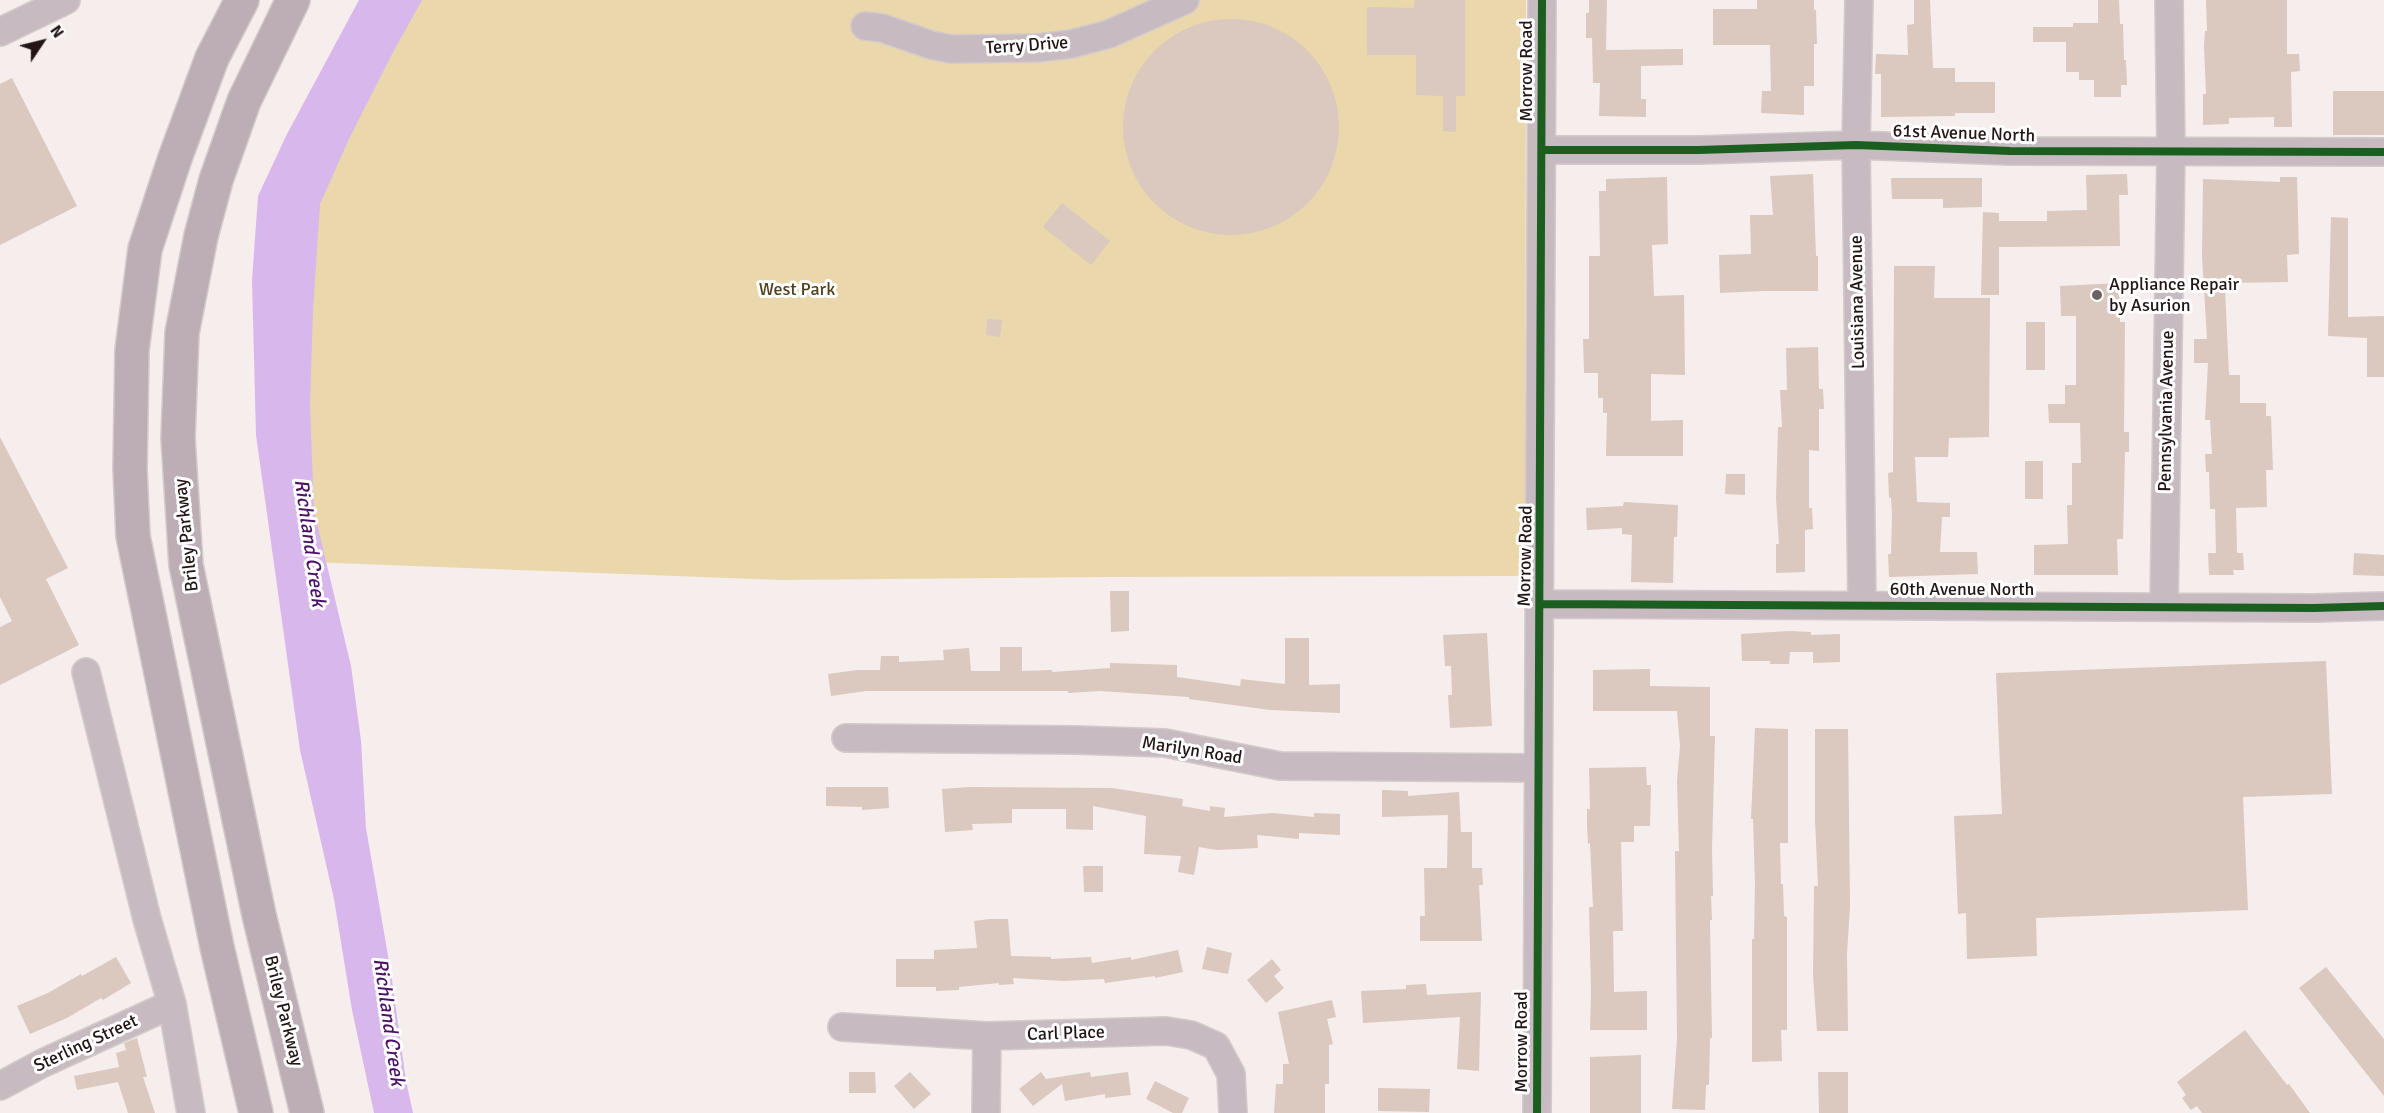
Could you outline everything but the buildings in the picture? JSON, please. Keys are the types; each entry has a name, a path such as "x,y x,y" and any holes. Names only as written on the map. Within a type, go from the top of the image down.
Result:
{"highway":[{"path":"242,0 212,58 175,158 145,249 132,350 130,469 133,536 217,947 256,1113"},
{"name":"Briley Parkway","path":"293,0 244,101 216,180 201,236 182,333 178,438 186,564 259,915 307,1113"},
{"path":"217,947 242,1113"}],"street":[{"path":"0,32 66,0"},
{"name":"Terry Drive","path":"865,26 882,28 931,45 951,49 1037,48 1071,44 1109,34 1185,0"},
{"name":"Morrow Road","path":"1537,1113 1542,0"},
{"name":"Louisiana Avenue","path":"1859,0 1856,145 1862,605"},
{"name":"Pennsylvania Avenue","path":"2164,607 2171,152 2169,0"},
{"name":"61st Avenue North","path":"1543,150 1699,150 1856,145 2010,151 2384,152"},
{"name":"60th Avenue North","path":"1540,604 2384,606"},
{"path":"87,672 147,919 172,1004 192,1113"},
{"name":"Marilyn Road","path":"846,738 1165,743 1280,766 1537,768"},
{"name":"Sterling Street","path":"0,1086 43,1063 172,1004"},
{"name":"Carl Place","path":"842,1027 987,1036 1166,1031 1191,1035 1216,1046 1231,1074 1233,1113"},
{"path":"986,1113 987,1036"}],"green space":[{"name":"West Park","path":"401,0 1526,0 1525,576 781,580 309,562 311,184"}],"water":[{"name":"Richland Creek","path":"359,0 422,0 349,139 320,204 310,406 314,511 351,666 361,741 366,828 413,1113 374,1113 352,1010 334,899 300,750 256,435 252,280 258,196 287,134"}],"cycle path":[{"path":"1537,1113 1542,0"},
{"path":"1543,150 1699,150 1856,145 2010,151 2384,152"},
{"path":"1540,604 2314,608 2384,606"}],"place":[{"name":"Appliance Repair by Asurion","path":"2097,295"}]}
